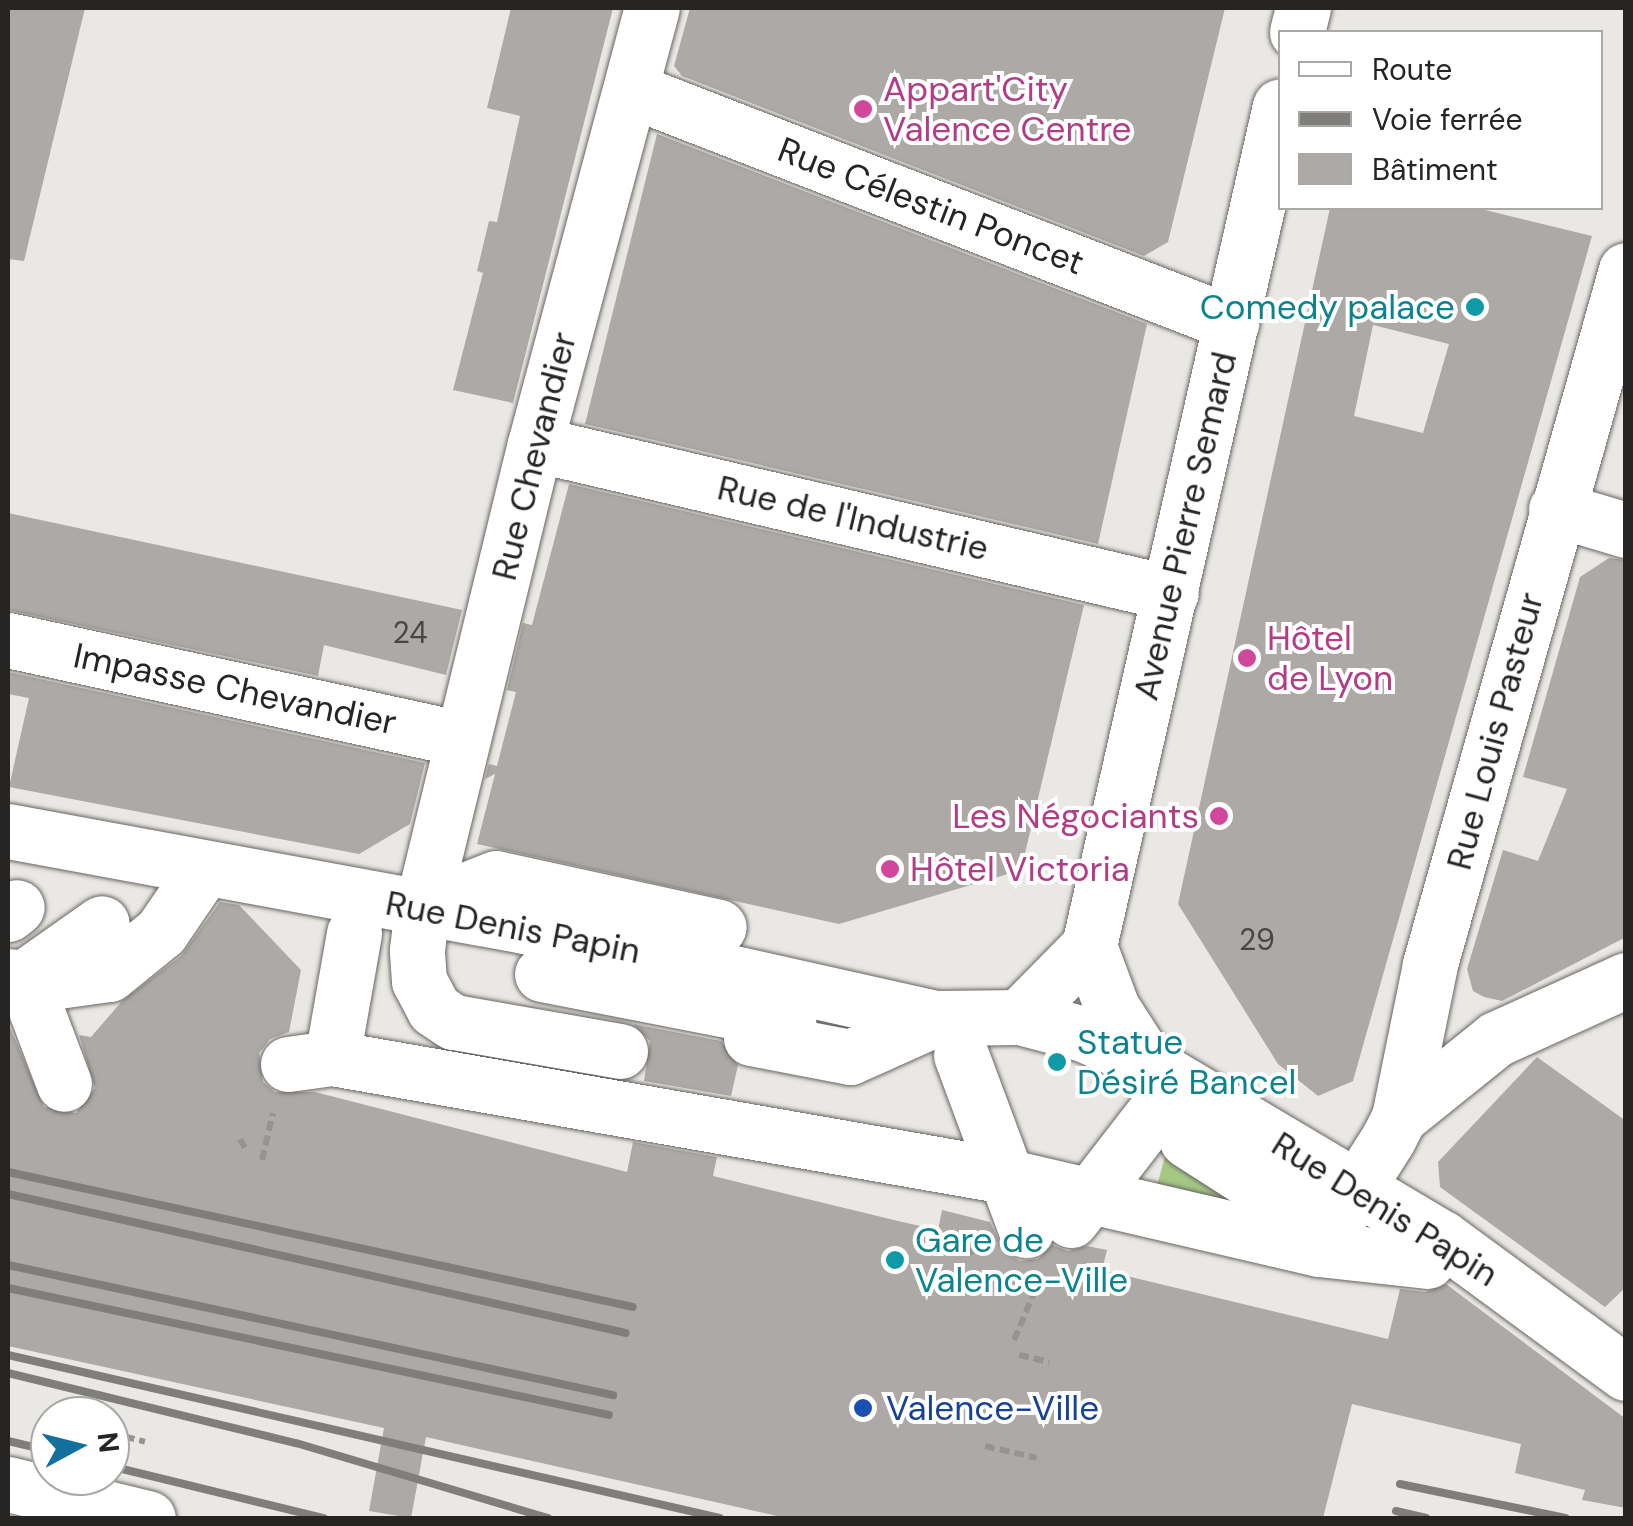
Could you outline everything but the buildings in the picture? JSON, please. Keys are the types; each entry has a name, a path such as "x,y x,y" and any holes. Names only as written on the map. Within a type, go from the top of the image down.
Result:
{"street":[{"name":"Rue Chevandier","path":"620,1051 480,1028 434,1009 418,981 422,907 462,738 535,444 652,8"},
{"name":"Rue Célestin Poncet","path":"631,90 1231,323"},
{"name":"Avenue Pierre Semard","path":"1090,946 1278,115"},
{"name":"Rue Louis Pasteur","path":"1355,1195 1399,1117 1430,964 1626,270"},
{"name":"Rue de l'Industrie","path":"535,444 1172,592"},
{"path":"1556,509 1626,530"},
{"name":"Impasse Chevandier","path":"8,640 462,738"},
{"name":"Rue Denis Papin","path":"8,831 422,907 543,967 949,1037 1018,1017 1162,1100 1442,1238 1626,1373"},
{"path":"32,938 87,980 109,974 161,932 204,869"},
{"path":"422,907 496,878 719,927"},
{"path":"354,932 310,1060 1005,1176 1320,1249 1426,1260"},
{"path":"31,1067 32,938"},
{"path":"1018,1017 1090,946 1162,1100 1306,1216 1338,1218 1355,1195 1626,1391"},
{"path":"543,967 884,1041 949,1037 1005,1176 1042,1234 1091,1195 1162,1100"},
{"path":"1399,1117 1496,1039 1626,980"},
{"path":"751,1038 850,1058 884,1041"},
{"path":"8,1484 146,1518"}],"path":[{"path":"240,1139 245,1148"},
{"path":"1014,1340 1042,1234"},
{"path":"1019,1355 1048,1362"},
{"path":"130,1438 144,1442"},
{"path":"985,1446 1036,1458"}],"green space":[{"path":"1170,1138 1304,1231 1157,1186"}],"railway":[{"path":"8,1172 633,1307"},
{"path":"8,1194 626,1333"},
{"path":"8,1265 613,1395"},
{"path":"8,1288 609,1415"},
{"path":"8,1355 720,1518"},
{"path":"8,1373 296,1443 548,1518"},
{"path":"8,1441 30,1446"},
{"path":"130,1471 324,1518"},
{"path":"1400,1484 1566,1518"},
{"path":"1396,1511 1426,1518"}],"place":[{"name":"Appart'City Valence Centre","path":"863,109"},
{"name":"Comedy palace","path":"1475,307"},
{"name":"Hôtel de Lyon","path":"1247,658"},
{"name":"Les Négociants","path":"1219,816"},
{"name":"Hôtel Victoria","path":"890,869"},
{"name":"Statue Désiré Bancel","path":"1057,1062"},
{"name":"Gare de Valence-Ville","path":"895,1260"},
{"name":"Valence-Ville","path":"863,1408"}]}
